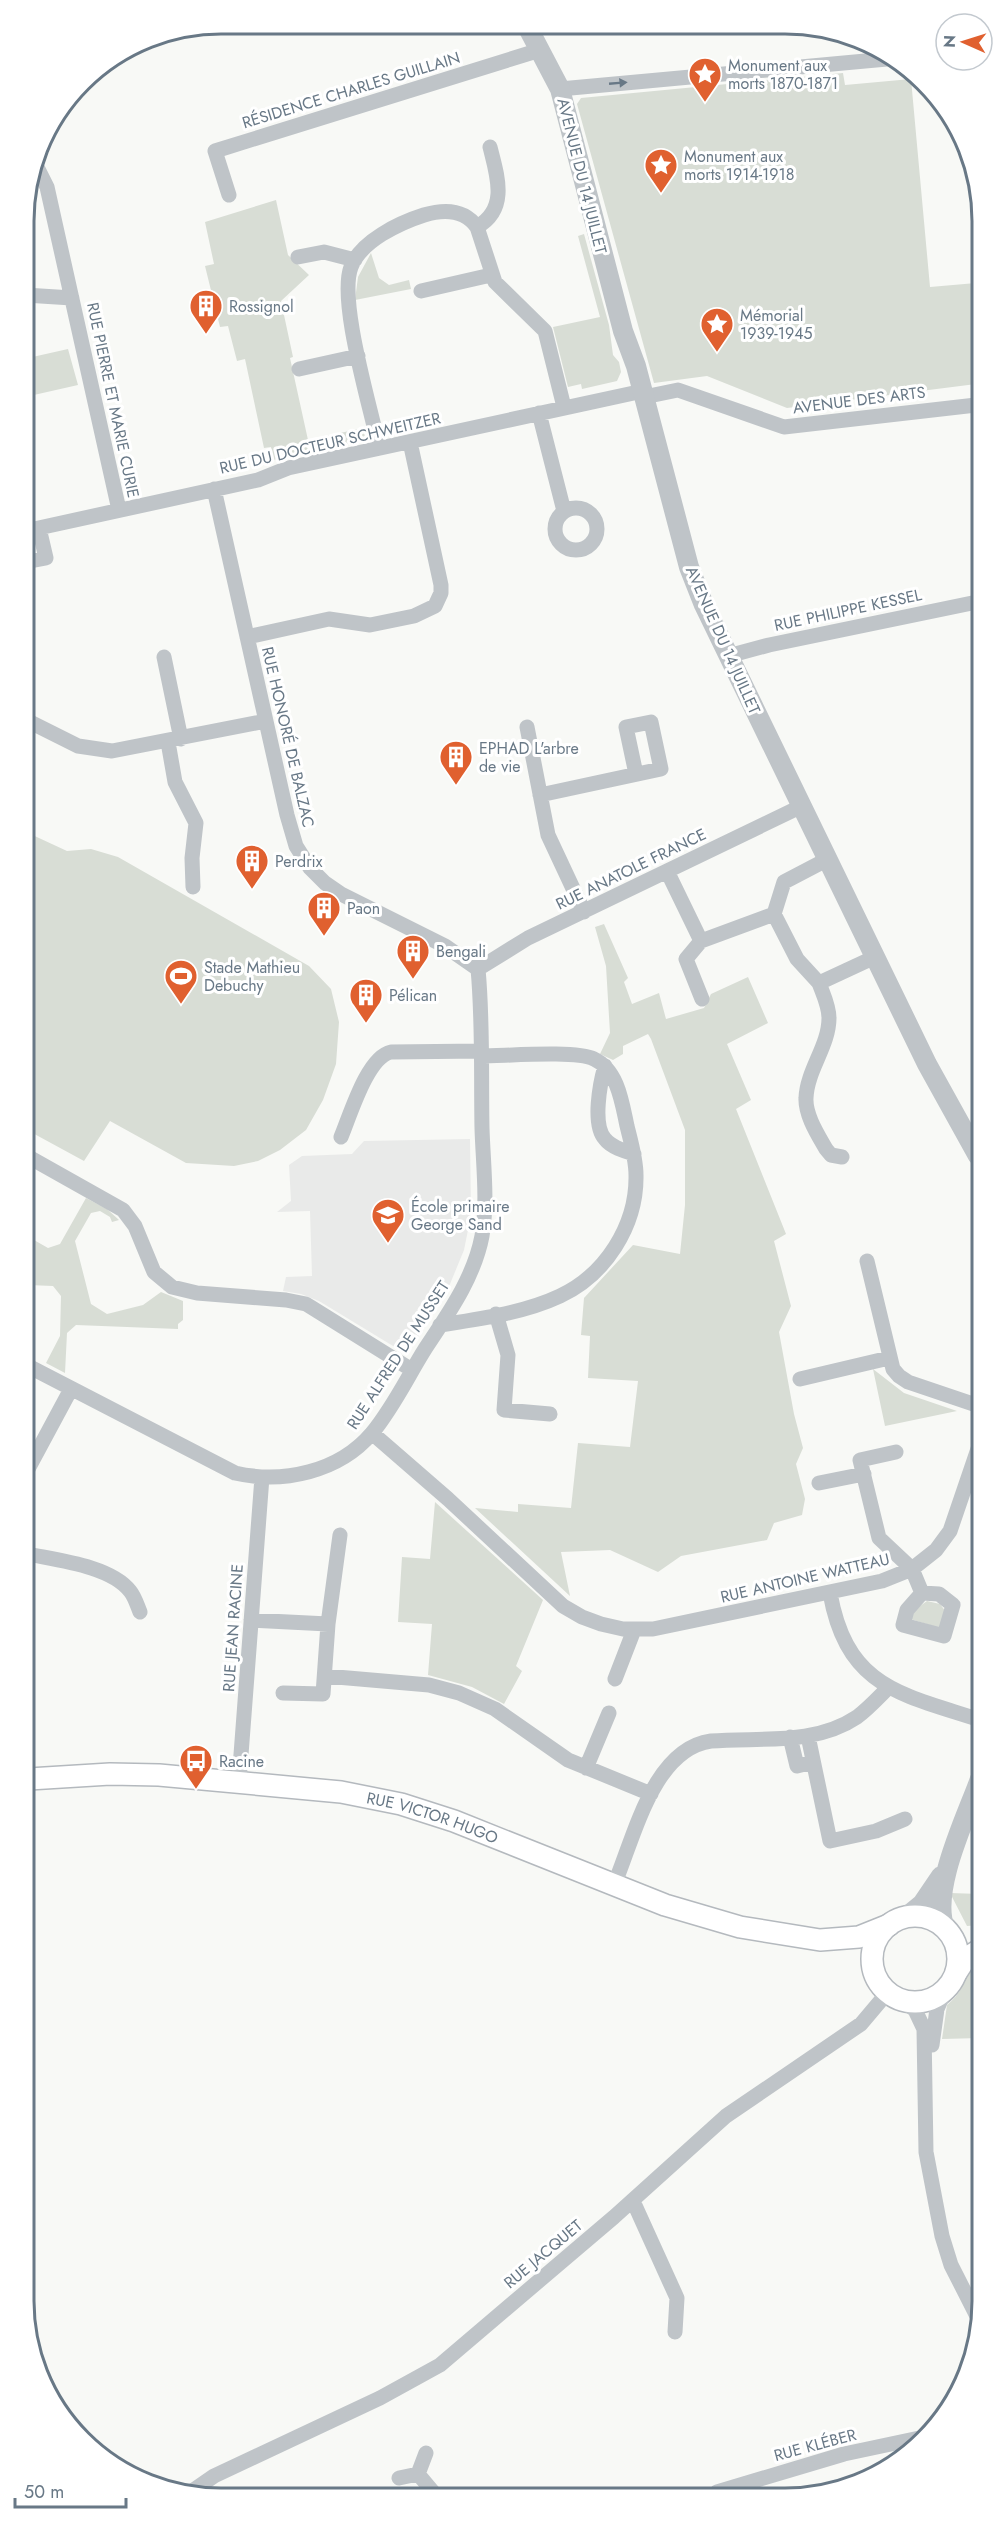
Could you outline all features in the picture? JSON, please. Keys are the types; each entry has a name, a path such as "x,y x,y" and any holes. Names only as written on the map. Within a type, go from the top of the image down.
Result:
{"main road":[{"name":"RUE VICTOR HUGO","path":"34,1779 131,1774 239,1781 325,1789 400,1804 487,1833 665,1905 716,1921 765,1932 820,1940 854,1952 874,1970"},
{"path":"971,1935 947,1931 926,1918 897,1922 875,1946 874,1970 878,1980 894,1996 922,2002 932,1999 951,1982 965,1959 971,1955"},
{"name":"RUE VICTOR HUGO","path":"820,1940 859,1937 897,1922"},
{"path":"947,1931 958,1952 951,1982"}],"street":[{"name":"AVENUE DU 14 JUILLET","path":"531,34 560,89 623,331 633,356 689,567 728,656 927,1064 972,1144"},
{"name":"RÉSIDENCE CHARLES GUILLAIN","path":"229,195 215,151 540,50"},
{"path":"560,89 875,58"},
{"path":"477,227 493,213 500,190 490,147"},
{"name":"RUE PIERRE ET MARIE CURIE","path":"41,174 47,187 119,510"},
{"path":"379,448 358,356 347,292 349,273 355,260 375,239 387,231 426,214 458,212 472,220 477,227 491,275 501,289 538,322 545,332 564,407"},
{"path":"298,257 324,252 355,260"},
{"path":"421,291 491,275"},
{"name":"RUE PIERRE ET MARIE CURIE","path":"35,296 72,298"},
{"path":"299,369 358,356"},
{"name":"AVENUE DES ARTS","path":"643,394 671,390 685,392 784,427 972,405"},
{"name":"RUE DU DOCTEUR SCHWEITZER","path":"35,529 258,480 279,471 379,448 564,407 643,394"},
{"path":"539,413 564,511"},
{"path":"247,637 329,619 364,625 379,624 423,614 435,606 441,593 441,585 410,442"},
{"name":"RUE HONORÉ DE BALZAC","path":"214,489 291,834 296,846 314,872 341,894 445,946 478,969"},
{"path":"35,536 46,558 35,560"},
{"name":"RUE PHILIPPE KESSEL","path":"728,656 972,603"},
{"path":"164,657 174,740 175,782 196,823 192,858 193,887"},
{"path":"35,724 78,746 99,751 125,750 266,721"},
{"path":"527,727 551,844 584,912"},
{"path":"540,795 636,774"},
{"name":"RUE ANATOLE FRANCE","path":"478,969 509,949 802,806"},
{"path":"828,859 784,882 774,914 797,959 819,983 826,1003 829,1020 826,1036 811,1074 806,1104 826,1149 831,1155 842,1157"},
{"path":"667,871 701,941"},
{"path":"702,999 686,959 701,941 774,914"},
{"path":"819,983 875,957"},
{"name":"RUE ALFRED DE MUSSET","path":"34,1369 225,1469 262,1477 291,1476 324,1466 350,1453 372,1432 440,1325 470,1273 482,1233 484,1199 478,969"},
{"path":"341,1137 368,1073 381,1056 391,1052 577,1055 596,1059 605,1066 618,1090 634,1154 636,1183 630,1215 615,1248 600,1268 561,1296 542,1303 440,1325"},
{"path":"605,1066 599,1089 599,1120 602,1134 610,1144 634,1154"},
{"path":"35,1160 123,1209 135,1226 154,1272 172,1287 197,1293 286,1300 306,1304 412,1370"},
{"path":"867,1261 890,1358 899,1377 971,1403"},
{"path":"496,1314 508,1355 504,1410 550,1414"},
{"path":"800,1379 890,1358"},
{"path":"34,1457 71,1389"},
{"name":"RUE ANTOINE WATTEAU","path":"372,1432 563,1606 591,1621 634,1630 678,1625 830,1593 882,1581 912,1569 936,1550 950,1532 971,1469"},
{"path":"896,1452 860,1460 879,1538 912,1569 922,1593"},
{"path":"819,1483 864,1474"},
{"name":"RUE JEAN RACINE","path":"239,1781 262,1477"},
{"path":"283,1693 323,1694 328,1624 340,1535"},
{"path":"34,1556 102,1572 124,1584 135,1599 140,1612"},
{"path":"830,1593 837,1619 852,1652 871,1676 888,1688 971,1717"},
{"path":"251,1620 328,1624"},
{"path":"615,1679 634,1630"},
{"path":"325,1676 429,1685 467,1696 495,1709 555,1751 586,1767 651,1794"},
{"path":"614,1885 651,1794 669,1763 693,1744 711,1740 808,1736 832,1730 850,1721 888,1688"},
{"path":"586,1767 609,1713"},
{"path":"808,1736 830,1841 876,1831 905,1819"},
{"path":"790,1737 797,1766 813,1762"},
{"path":"947,1931 940,1905 951,1858 971,1803"},
{"path":"897,1922 922,1904 951,1858"},
{"path":"926,2093 936,2012 951,1982"},
{"path":"894,1996 915,2010 922,2023 926,2048 927,2160 942,2236 951,2265 971,2304"},
{"name":"RUE JACQUET","path":"199,2486 214,2476 380,2398 440,2365 741,2105 861,2024 894,1996"},
{"path":"633,2200 677,2298 675,2332"},
{"name":"RUE KLÉBER","path":"730,2488 844,2454 909,2440"},
{"path":"418,2475 426,2453"},
{"path":"399,2478 418,2475"},
{"path":"418,2475 430,2488"}],"shaded area":[{"path":"843,73 845,85 906,79 911,84 930,287 972,283 972,385 787,408 707,376 654,383 577,104 581,98"},
{"path":"276,200 288,255 309,275 281,301 293,357 290,358 308,440 363,428 365,437 361,441 273,460 271,447 264,448 245,359 237,361 228,326 220,327 205,266 214,264 205,222"},
{"path":"584,234 609,325 613,355 619,362 621,372 617,381 582,389 581,384 568,387 553,327 600,317 578,236"},
{"path":"371,253 379,278 389,285 409,280 411,289 355,300 358,277"},
{"path":"68,349 78,385 35,395 35,356"},
{"name":"Stade Mathieu Debuchy","path":"35,836 67,851 91,849 118,857 309,966 331,989 339,1022 336,1064 323,1100 306,1130 280,1150 258,1161 234,1166 186,1163 110,1121 84,1161 35,1134"},
{"path":"604,924 628,978 624,982 632,1004 659,993 666,1019 704,1008 711,994 748,977 768,1023 727,1044 751,1100 736,1109 786,1234 774,1241 791,1306 779,1332 794,1414 803,1448 796,1464 805,1499 802,1515 774,1523 767,1540 681,1556 658,1572 610,1550 561,1552 570,1596 475,1508 518,1512 518,1504 571,1508 578,1443 630,1447 638,1381 588,1378 590,1336 581,1335 584,1298 633,1245 680,1254 685,1205 685,1130 651,1039 648,1034 623,1046 623,1054 613,1060 600,1054 610,1033 606,966 595,927"},
{"name":"École primaire George Sand","path":"470,1139 471,1215 464,1250 450,1284 414,1344 398,1349 319,1301 301,1294 283,1291 286,1277 312,1276 310,1211 277,1212 291,1201 289,1165 302,1156 352,1154 364,1141"},
{"path":"86,1198 107,1209 119,1220 112,1222 110,1217 100,1211 91,1213 75,1241 91,1304 107,1314 143,1305 161,1292 183,1301 183,1320 178,1324 178,1329 76,1325 67,1333 65,1373 46,1363 60,1336 61,1296 53,1286 34,1285 35,1240 48,1248 60,1244"},
{"path":"873,1369 904,1393 957,1411 885,1426"},
{"path":"435,1502 543,1600 516,1666 522,1671 504,1704 472,1687 428,1675 432,1624 398,1622 402,1557 430,1559"},
{"path":"927,1601 940,1604 946,1612 940,1628 910,1619 916,1609"},
{"path":"950,1893 971,1894 971,1926 967,1926"},
{"path":"971,1966 971,2038 942,2039 947,2005 961,1988"}],"place":[{"name":"Monument aux morts 1870-1871","path":"705,103"},
{"name":"Monument aux morts 1914-1918","path":"661,194"},
{"name":"Rossignol","path":"206,335"},
{"name":"Mémorial 1939-1945","path":"717,353"},
{"name":"EPHAD L'arbre de vie","path":"456,786"},
{"name":"Perdrix","path":"252,890"},
{"name":"Paon","path":"324,937"},
{"name":"Bengali","path":"413,980"},
{"name":"Stade Mathieu Debuchy","path":"181,1005"},
{"name":"Pélican","path":"366,1024"},
{"name":"École primaire George Sand","path":"388,1244"},
{"name":"Racine","path":"196,1790"}]}
